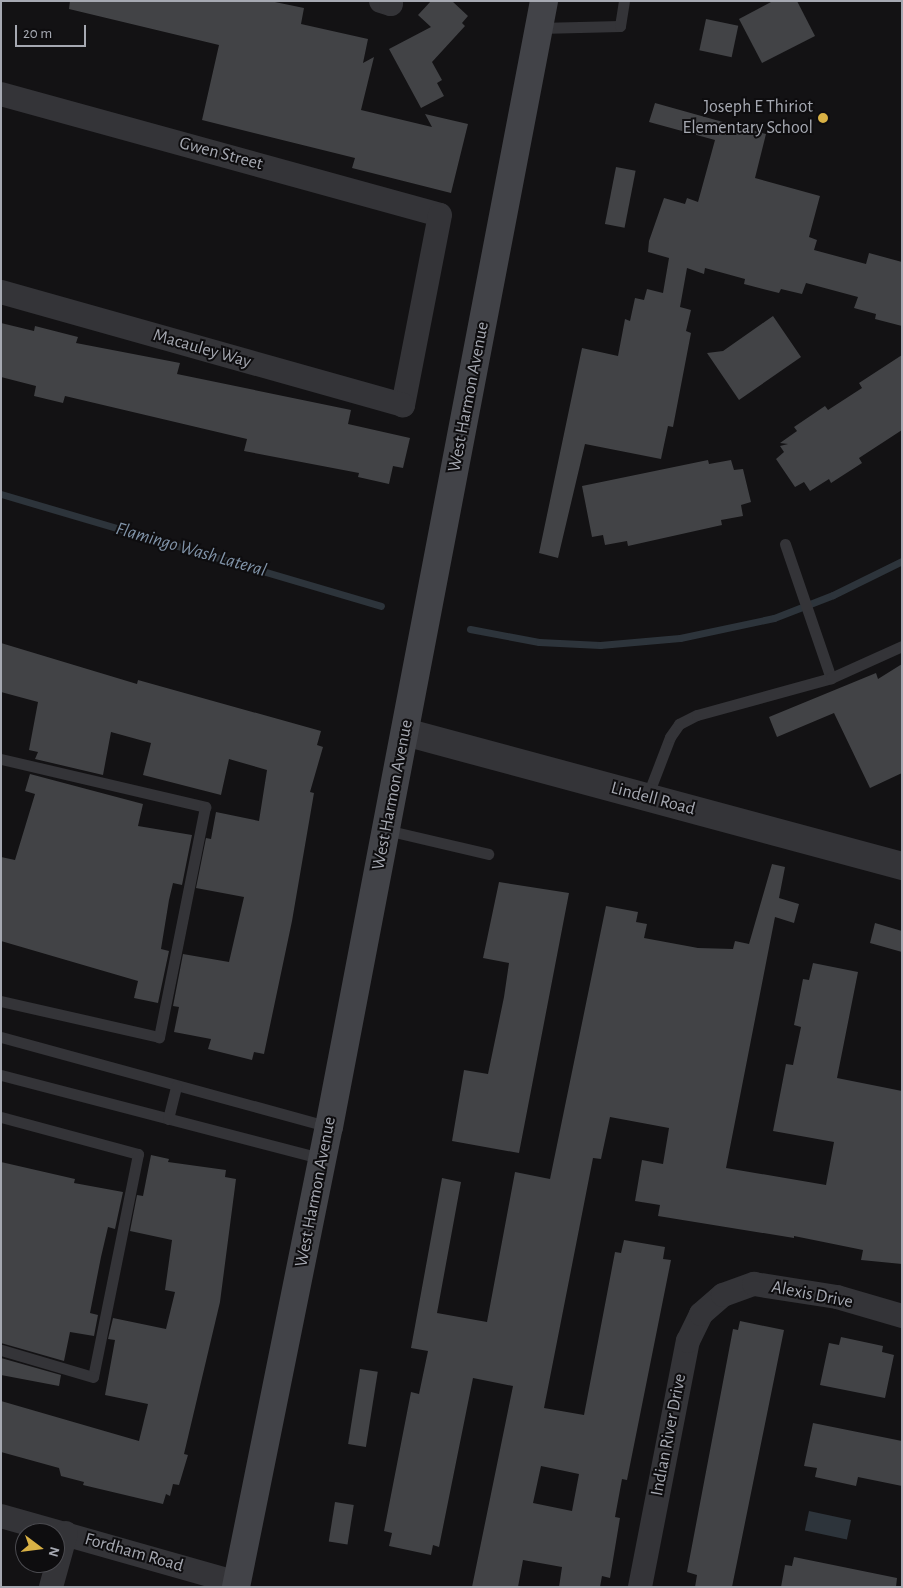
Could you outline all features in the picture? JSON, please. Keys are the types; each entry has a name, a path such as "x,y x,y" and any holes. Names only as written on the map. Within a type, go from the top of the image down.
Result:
{"main road":[{"name":"West Harmon Avenue","path":"236,1585 323,1159 544,1"}],"street":[{"path":"381,1 391,4 391,1"},
{"name":"Gwen Street","path":"1,94 440,215 403,405"},
{"name":"Macauley Way","path":"1,292 403,405"},
{"name":"Lindell Road","path":"405,732 902,866"},
{"name":"Alexis Drive","path":"723,1295 754,1284 837,1297 902,1316"},
{"name":"Indian River Drive","path":"640,1587 688,1340 702,1314 723,1295"},
{"name":"Fordham Road","path":"1,1516 66,1533 236,1585"},
{"path":"52,1587 66,1533"}],"lane":[{"path":"539,28 620,26 624,1"},
{"path":"785,544 819,637 831,678"},
{"path":"646,797 670,737 679,724 700,714 831,678 902,646"},
{"path":"1,759 205,807 159,1037 1,1001"},
{"path":"386,830 488,854"},
{"path":"1,1037 329,1127"},
{"path":"1,1075 323,1159"},
{"path":"168,1119 176,1086"},
{"path":"1,1117 138,1154 93,1377 1,1350"}],"shaded area":[{"path":"809,1511 851,1520 847,1540 805,1531"}],"building":[{"path":"70,1 270,1 304,8 301,24 368,39 363,63 374,57 361,110 432,127 425,114 468,124 451,193 352,168 355,158 202,120 219,45 69,9"},
{"path":"431,1 452,1 468,16 462,23 465,26 432,62 442,80 437,83 444,96 421,108 389,49 431,27 418,15"},
{"path":"773,1 797,1 815,36 762,63 739,19"},
{"path":"706,19 738,26 732,57 699,50"},
{"path":"655,103 766,134 755,178 820,196 809,237 817,240 814,250 866,264 869,253 902,262 902,326 875,319 876,314 854,308 858,297 806,283 802,294 781,289 779,293 744,284 745,279 705,268 704,274 687,268 680,307 691,310 686,331 691,333 673,427 668,426 661,459 585,444 558,558 539,553 582,348 618,356 625,319 630,321 635,298 644,300 647,289 663,293 669,258 648,252 649,241 664,198 685,204 687,198 698,202 715,140 649,122"},
{"path":"616,167 636,171 625,228 605,224"},
{"path":"773,316 801,357 739,400 707,353 723,351"},
{"path":"1,323 34,331 35,326 78,337 76,343 180,363 177,374 351,410 348,424 410,438 403,468 393,466 389,484 358,477 359,473 244,451 247,439 65,396 63,403 34,396 36,386 1,377"},
{"path":"902,355 902,430 859,458 862,463 831,483 829,479 810,491 804,482 795,487 776,459 784,452 780,446 788,444 780,443 797,431 794,427 825,406 828,410 862,388 859,383"},
{"path":"708,460 709,464 731,460 734,470 743,469 751,502 741,505 743,516 721,520 722,525 628,546 627,541 605,545 603,535 592,537 582,486"},
{"path":"1,643 137,684 138,680 321,731 317,745 323,747 310,792 314,793 292,921 264,1054 254,1052 252,1060 208,1049 211,1039 174,1032 179,1007 173,1006 183,954 229,962 244,897 196,888 206,838 211,839 216,812 259,821 267,770 229,759 221,795 143,775 151,743 111,732 103,775 35,759 38,752 29,750 38,702 1,692"},
{"path":"902,664 902,773 870,788 834,713 777,737 769,717 876,673 878,679"},
{"path":"30,774 143,804 138,826 192,835 182,885 173,883 169,900 161,949 169,951 158,1003 134,998 138,981 1,941 1,857 15,860 35,794 25,791"},
{"path":"772,864 785,867 779,898 799,904 794,923 775,917 726,1168 826,1185 834,1142 773,1131 786,1064 793,1065 801,1027 794,1025 803,979 809,980 813,963 858,972 837,1078 902,1091 902,1264 861,1260 863,1250 794,1236 794,1238 658,1216 660,1205 635,1201 642,1160 663,1164 669,1128 610,1117 601,1159 593,1158 544,1408 584,1415 615,1252 621,1253 624,1240 665,1247 663,1259 671,1260 627,1480 622,1479 615,1517 620,1518 610,1578 602,1576 600,1587 559,1587 562,1567 523,1560 518,1587 472,1587 513,1386 473,1378 439,1547 433,1545 431,1555 389,1546 392,1533 384,1531 411,1392 419,1394 428,1351 411,1348 442,1178 461,1182 437,1313 487,1322 515,1172 550,1179 606,906 638,912 636,922 647,924 644,938 698,948 733,949 735,941 749,944","holes":["541,1466 579,1474 572,1511 533,1503"]},
{"path":"499,882 569,893 519,1153 452,1141 464,1070 488,1074 504,997 509,963 483,958"},
{"path":"875,923 902,931 902,952 870,943"},
{"path":"151,1155 169,1159 168,1162 226,1170 225,1177 236,1179 220,1302 184,1454 188,1455 179,1485 173,1484 170,1496 166,1494 163,1504 83,1485 84,1482 61,1476 59,1468 1,1452 1,1401 139,1441 148,1404 105,1395 115,1340 108,1339 113,1318 166,1329 175,1292 165,1290 172,1240 130,1231 137,1195 143,1196"},
{"path":"1,1162 75,1179 74,1183 123,1192 115,1229 108,1227 101,1257 90,1313 98,1315 94,1336 70,1332 64,1361 1,1343"},
{"path":"740,1321 784,1330 732,1587 695,1587 697,1575 687,1572 733,1329 738,1330"},
{"path":"841,1337 883,1346 882,1352 894,1355 885,1398 820,1385 829,1343 839,1345"},
{"path":"1,1358 61,1375 59,1386 1,1375"},
{"path":"360,1369 378,1372 366,1447 348,1444"},
{"path":"813,1423 902,1441 902,1486 858,1477 856,1486 815,1477 817,1468 804,1466"},
{"path":"335,1502 354,1505 348,1544 329,1542"},
{"path":"794,1557 897,1578 896,1587 781,1587 785,1565 792,1566"}],"waterway":[{"name":"Flamingo Wash Lateral","path":"1,494 381,606"},
{"name":"Flamingo Wash Lateral","path":"470,629 539,642 600,645 680,638 774,618 833,595 902,561"}],"place":[{"name":"Joseph E Thiriot Elementary School","path":"823,118"}]}
